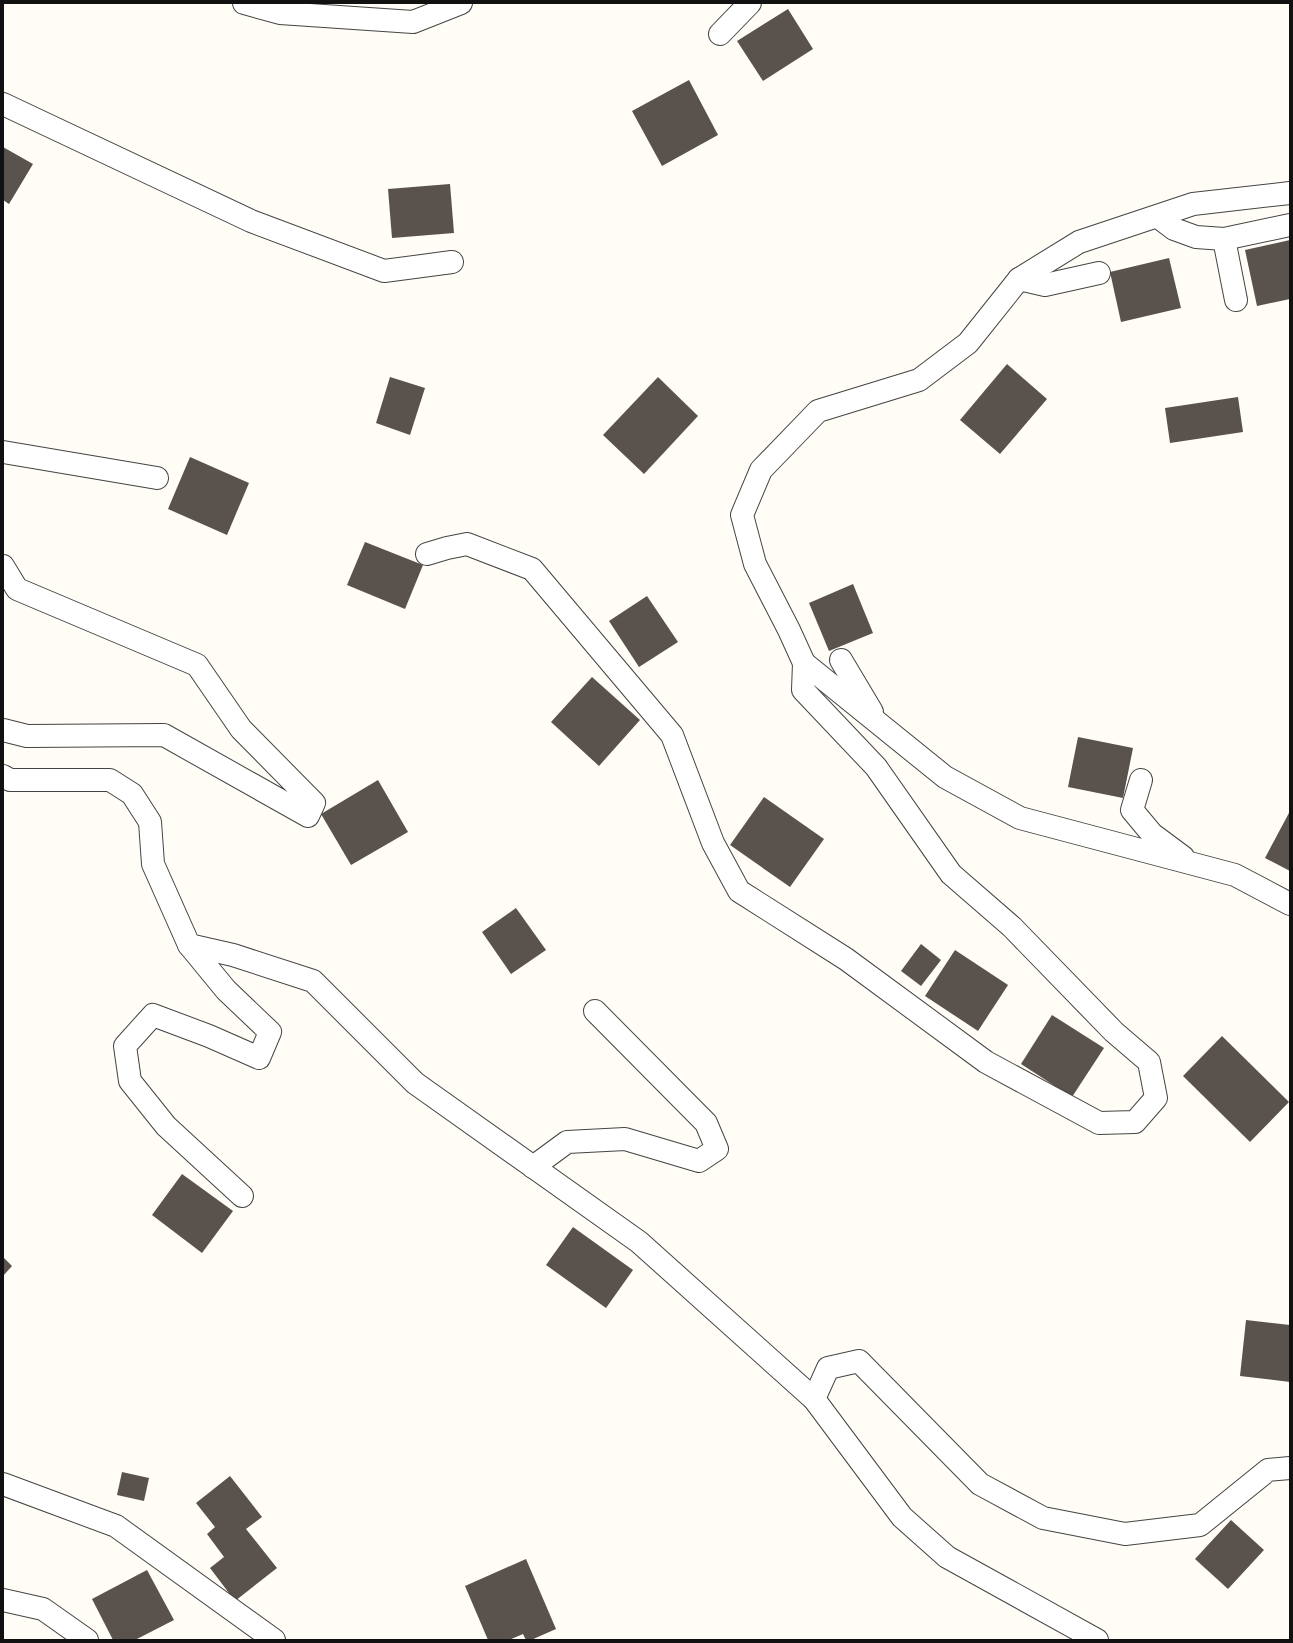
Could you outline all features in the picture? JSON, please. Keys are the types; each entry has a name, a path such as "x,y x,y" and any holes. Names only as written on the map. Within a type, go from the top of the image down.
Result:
{"street":[{"path":"244,3 280,13 413,22 461,3"},
{"path":"720,34 750,3"},
{"path":"3,104 251,221 384,271 452,262"},
{"path":"1290,193 1193,204 1079,242 1019,279 968,343 919,380 818,411 761,470 742,515 755,564 804,663 946,777 1020,818 1235,875 1290,904"},
{"path":"1158,216 1174,229 1196,237 1224,239 1290,226"},
{"path":"1224,239 1236,300"},
{"path":"1019,279 1046,284 1099,273"},
{"path":"3,452 158,478"},
{"path":"427,554 467,544 532,569 672,735 712,843 739,891 846,959 986,1062 1099,1124 1135,1122 1156,1098 1149,1062 1114,1032 1012,926 951,874 876,767 803,690 804,663"},
{"path":"3,566 17,589 197,665 241,729 314,803 308,816 164,735 27,736 3,730"},
{"path":"841,660 879,724"},
{"path":"3,776 10,780 110,780 132,794 150,822 153,864 189,945 226,990 270,1032 259,1058 209,1036 153,1015 125,1046 130,1081 166,1126 242,1196"},
{"path":"1141,780 1132,810 1152,834 1190,863"},
{"path":"189,945 233,954 313,981 415,1083 639,1242 814,1399 902,1517 947,1556 1097,1640"},
{"path":"533,1167 567,1142 625,1139 699,1161 717,1149 706,1123 595,1011"},
{"path":"814,1399 828,1368 859,1361 980,1484 1043,1518 1125,1534 1200,1525 1268,1470 1290,1468"},
{"path":"3,1484 116,1526 274,1640"},
{"path":"3,1600 43,1608 87,1640"}],"building":[{"path":"788,9 813,49 763,81 737,41"},
{"path":"689,80 718,135 662,166 632,111"},
{"path":"3,147 33,164 9,204 3,200"},
{"path":"450,184 454,233 392,238 388,189"},
{"path":"1290,240 1290,299 1257,306 1245,250"},
{"path":"1169,258 1181,308 1121,322 1110,272"},
{"path":"1007,364 1047,399 1000,454 960,420"},
{"path":"390,377 425,388 410,435 376,423"},
{"path":"658,377 698,416 644,474 603,435"},
{"path":"1238,397 1243,432 1170,443 1165,408"},
{"path":"190,457 249,483 227,535 168,509"},
{"path":"365,542 423,565 405,609 347,585"},
{"path":"853,584 873,633 829,651 809,603"},
{"path":"647,596 678,642 639,667 609,621"},
{"path":"592,677 640,720 599,766 551,722"},
{"path":"1078,737 1133,748 1123,798 1068,787"},
{"path":"378,780 408,832 351,865 321,814"},
{"path":"764,797 824,839 790,887 730,845"},
{"path":"1290,811 1290,871 1265,858"},
{"path":"516,908 546,950 511,974 482,932"},
{"path":"921,944 941,960 921,986 901,971"},
{"path":"955,950 1008,985 978,1031 925,996"},
{"path":"1052,1015 1104,1048 1072,1097 1021,1064"},
{"path":"1222,1036 1289,1102 1250,1142 1183,1076"},
{"path":"182,1174 233,1211 202,1253 152,1215"},
{"path":"573,1227 633,1270 606,1308 546,1265"},
{"path":"3,1257 12,1266 3,1276"},
{"path":"1246,1320 1290,1325 1290,1382 1240,1376"},
{"path":"122,1472 149,1478 144,1501 117,1495"},
{"path":"230,1476 262,1517 246,1529 277,1568 235,1601 210,1568 224,1557 207,1534 215,1527 196,1503"},
{"path":"1231,1520 1264,1550 1228,1589 1195,1559"},
{"path":"526,1559 556,1629 531,1640 526,1640 523,1634 509,1640 488,1640 465,1586"},
{"path":"147,1570 174,1620 135,1640 113,1640 92,1599"}]}
